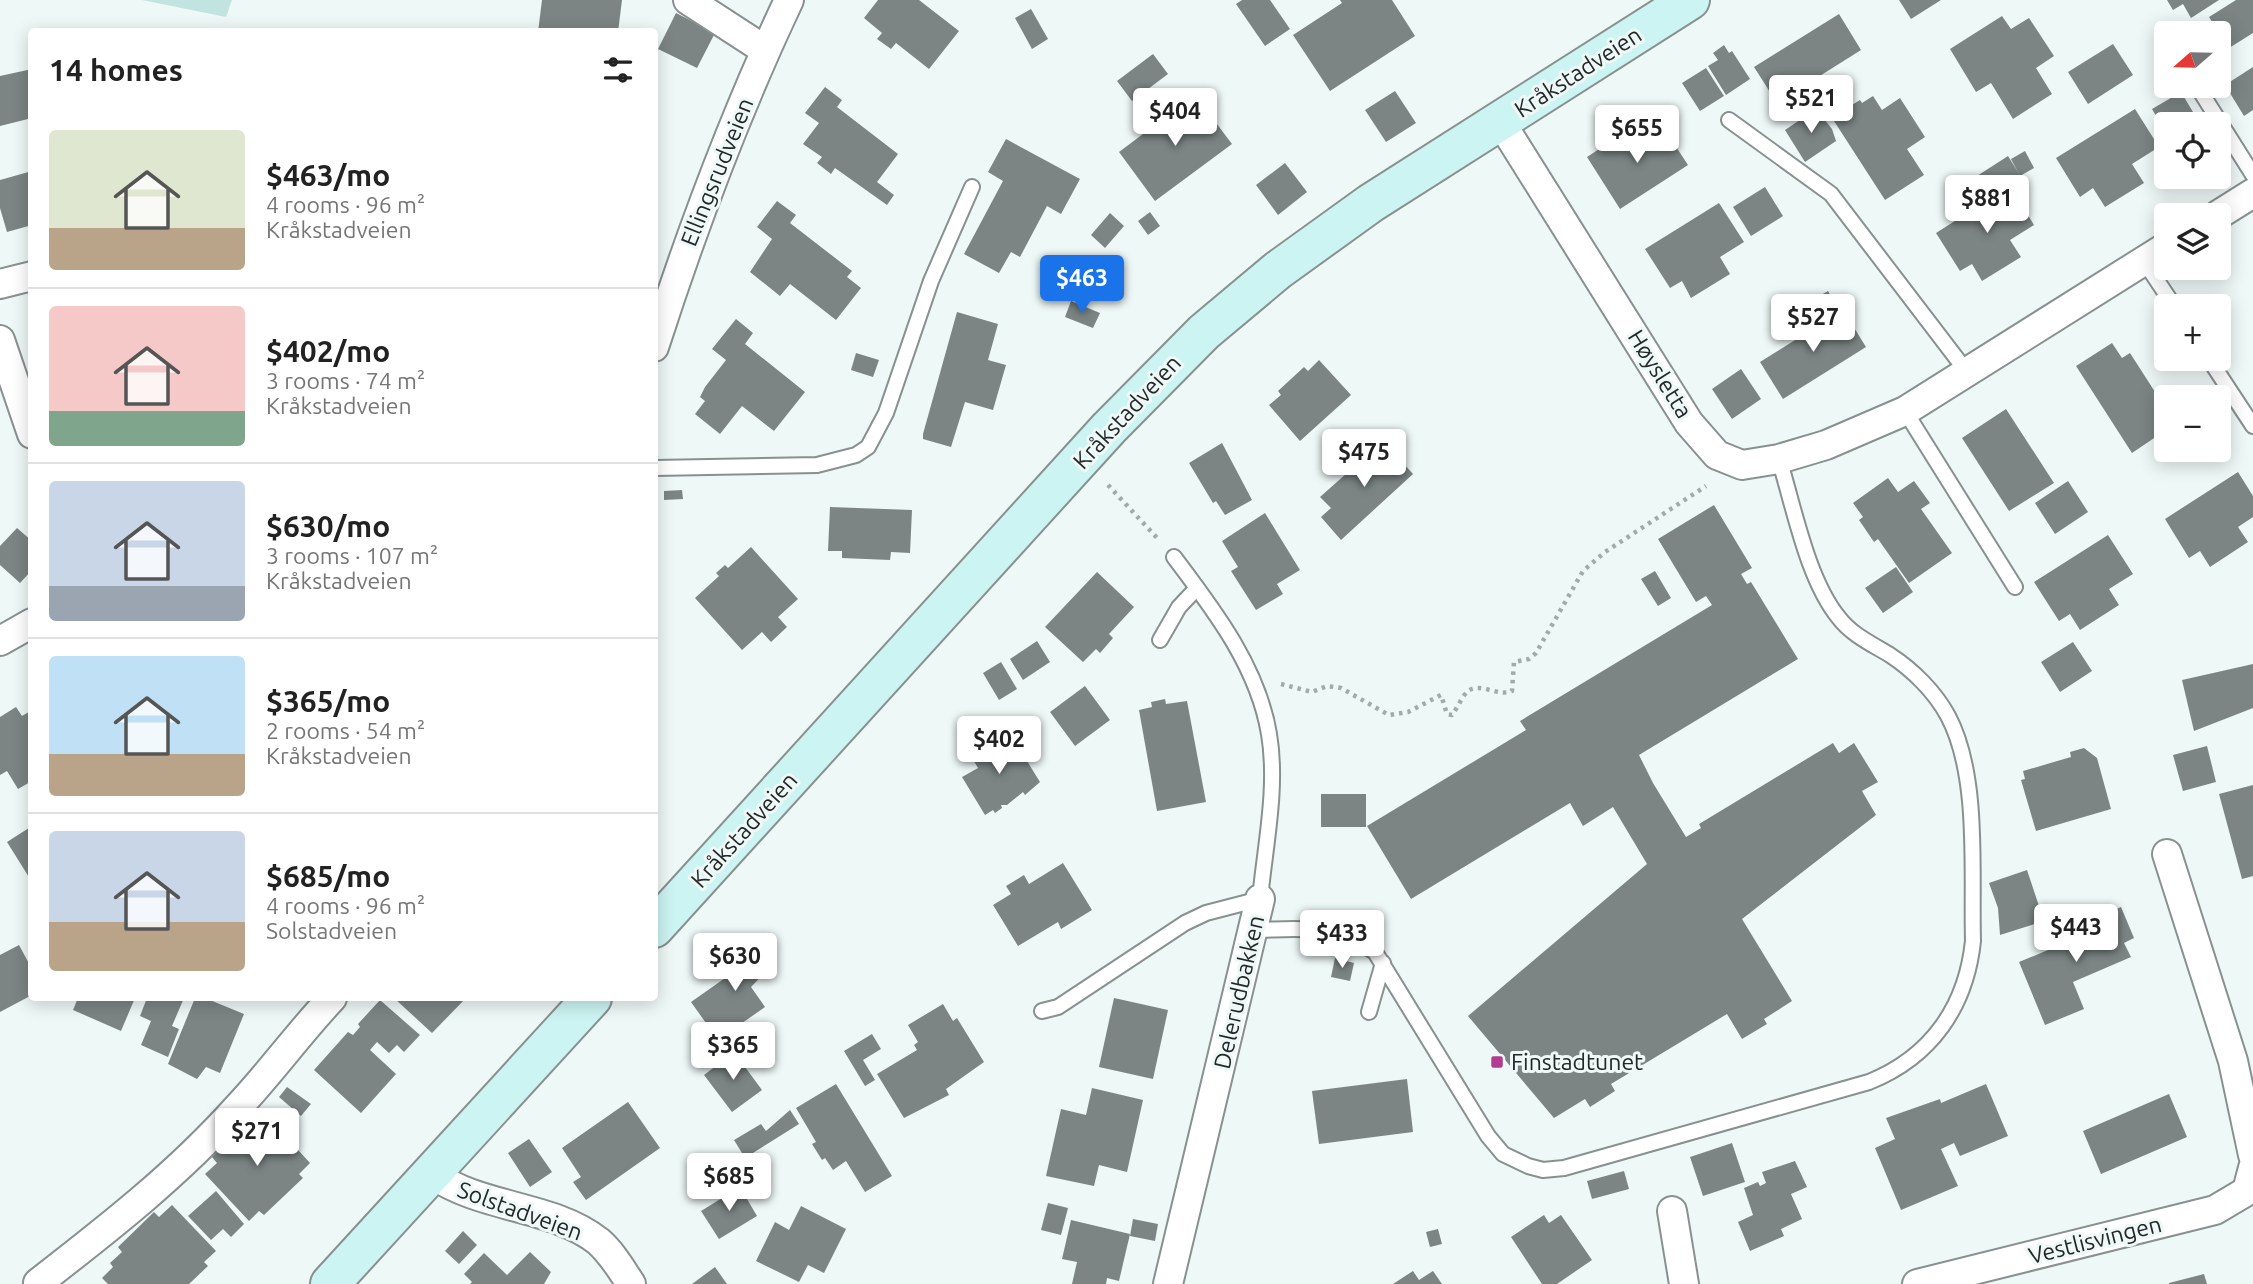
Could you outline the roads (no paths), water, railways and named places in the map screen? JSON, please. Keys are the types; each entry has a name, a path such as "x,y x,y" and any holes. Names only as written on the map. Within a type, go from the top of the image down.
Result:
{"main road":[{"name":"Kråkstadveien","path":"658,924 1109,428 1185,350 1251,291 1313,244 1690,0"},
{"path":"330,1284 589,1001"}],"street":[{"path":"688,0 765,50"},
{"name":"Ellingsrudveien","path":"658,334 680,265 765,50 789,0"},
{"name":"Høysletta","path":"1500,121 1677,404 1717,455 1742,465 1779,459"},
{"path":"2231,206 2253,193"},
{"path":"1779,459 1826,445 1905,411 2154,255"},
{"path":"0,285 28,277"},
{"path":"0,340 28,422"},
{"path":"0,641 28,625"},
{"path":"2167,854 2233,1061 2253,1155"},
{"name":"Delerudbakken","path":"1168,1284 1260,899"},
{"path":"38,1283 150,1195 187,1160 239,1107 326,1001"},
{"name":"Vestlisvingen","path":"1917,1284 2215,1210 2247,1191 2253,1168"},
{"name":"Solstadveien","path":"432,1174 476,1198 538,1215 588,1235 612,1256 631,1284"},
{"path":"1672,1211 1684,1284"}],"lane":[{"path":"2205,98 2253,175"},
{"path":"1729,120 1830,194 1967,372"},
{"path":"658,468 817,465 856,455 868,447 886,413 931,281 972,187"},
{"path":"2216,371 2253,426"},
{"path":"1905,411 2015,587"},
{"path":"1254,930 1322,928 1352,937 1375,952 1488,1136 1503,1154 1543,1170 1592,1160 1869,1082 1895,1072 1913,1059 1940,1032 1963,990 1973,941 1965,762 1948,716 1935,696 1900,663 1852,631 1830,605 1813,566 1779,459"},
{"path":"1174,557 1222,623 1256,690 1269,733 1272,759 1260,899"},
{"path":"1160,640 1179,607 1197,588"},
{"name":"Delerudbakken","path":"1042,1011 1058,1007 1185,923 1206,913 1260,899"},
{"path":"1369,1012 1382,963"}],"place":[{"name":"Finstadtunet","path":"1497,1062"}]}
